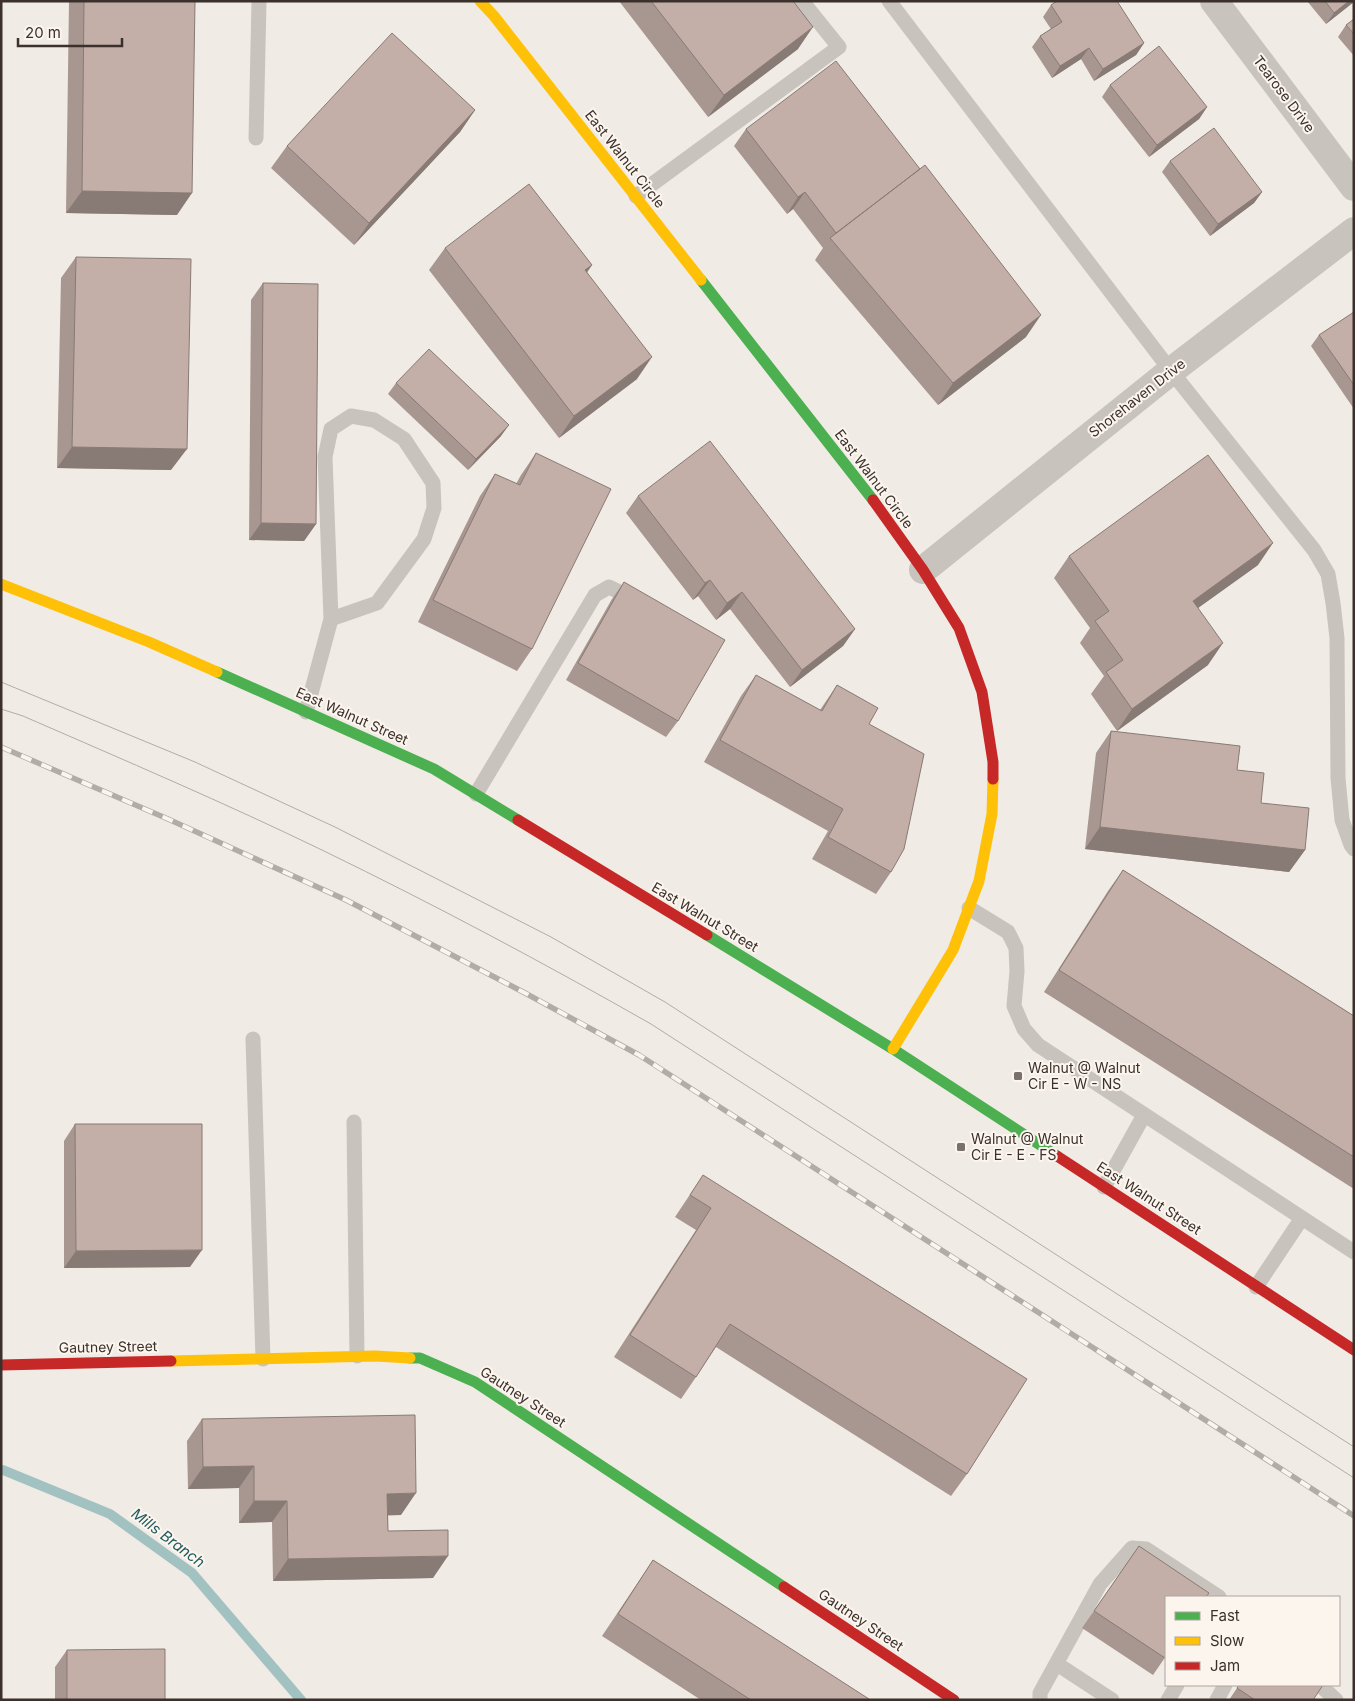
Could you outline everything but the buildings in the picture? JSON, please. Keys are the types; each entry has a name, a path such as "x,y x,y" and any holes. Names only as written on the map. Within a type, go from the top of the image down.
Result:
{"street":[{"name":"East Walnut Circle","path":"480,1 494,16 636,196 877,505 923,570 959,628 982,692 993,762 992,814 979,881 953,950 894,1049"},
{"name":"Tearose Drive","path":"1214,1 1354,187"},
{"name":"Shorehaven Drive","path":"923,570 1171,371 1354,230"},
{"name":"East Walnut Street","path":"5,585 149,642 434,768 894,1049 1354,1350"},
{"name":"Gautney Street","path":"1,1365 357,1356 420,1358 475,1382 954,1700"}],"lane":[{"path":"256,138 260,1"},
{"path":"636,196 839,47 802,1"},
{"path":"889,1 1171,371 1314,550 1328,574 1337,638 1338,778 1342,820 1350,845 1354,849"},
{"path":"306,712 331,619 325,457 331,428 351,416 374,420 404,439 433,482 434,508 424,539 377,603 331,619"},
{"path":"476,794 595,595 609,587 652,607"},
{"path":"969,908 1008,932 1016,948 1017,971 1014,1006 1024,1029 1038,1045 1354,1252"},
{"path":"253,1039 263,1358"},
{"path":"1104,1187 1144,1115"},
{"path":"354,1122 357,1356"},
{"path":"1256,1286 1302,1218"},
{"path":"1040,1700 1040,1693 1100,1584 1132,1548 1146,1549 1217,1596"},
{"path":"1057,1664 1112,1700"},
{"path":"1168,1700 1176,1686"},
{"path":"1217,1700 1224,1686"},
{"path":"1321,1686 1336,1700"}],"waterway":[{"name":"Mills Branch","path":"3,1470 110,1514 192,1573 301,1700"}],"tram line":[{"path":"1,682 195,762 335,827 551,937 665,1002 1354,1447"},
{"path":"1,709 23,716 137,765 324,851 489,935 651,1024 1354,1478"}],"railway":[{"path":"1,747 168,819 346,900 639,1055 1354,1516"}],"traffic: fast":[{"path":"701,280 873,500"},
{"path":"217,672 434,769 518,820"},
{"path":"707,935 893,1049 1057,1156"},
{"path":"410,1358 420,1358 475,1382 784,1587"}],"traffic: slow":[{"path":"480,1 494,16 701,280"},
{"path":"1,584 149,642 217,672"},
{"path":"893,1049 953,950 979,881 992,814 993,779"},
{"path":"171,1361 375,1356 410,1358"}],"traffic: jam":[{"path":"873,500 923,570 959,628 982,692 993,762 993,779"},
{"path":"518,820 707,935"},
{"path":"1057,1156 1354,1350"},
{"path":"1,1365 171,1361"},
{"path":"784,1587 954,1700"}],"place":[{"name":"Walnut @ Walnut Cir E - W - NS","path":"1018,1076"},
{"name":"Walnut @ Walnut Cir E - E - FS","path":"961,1147"}]}
